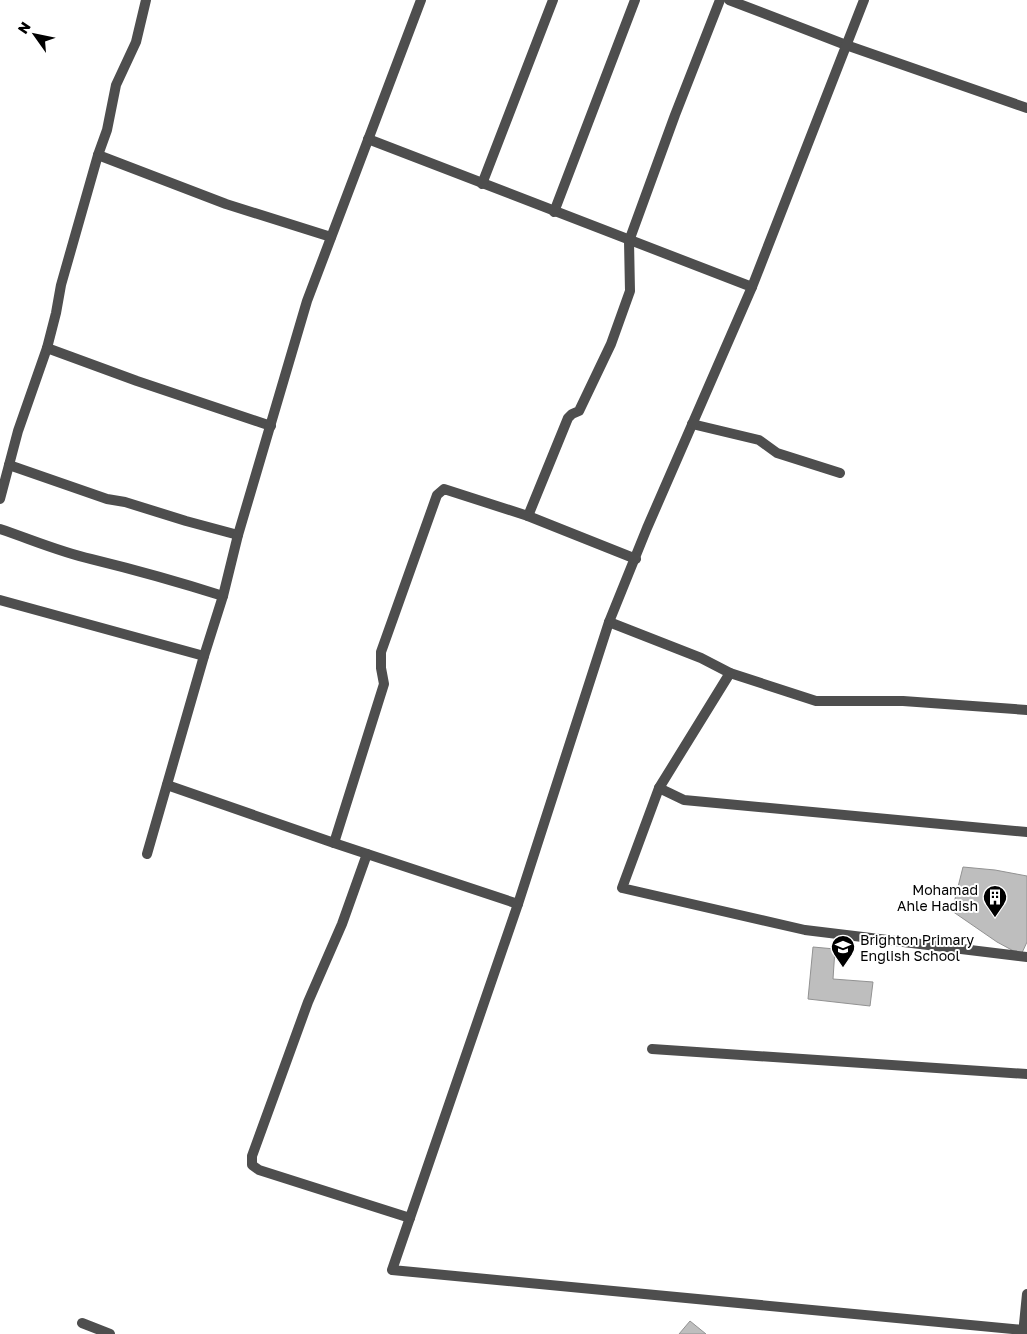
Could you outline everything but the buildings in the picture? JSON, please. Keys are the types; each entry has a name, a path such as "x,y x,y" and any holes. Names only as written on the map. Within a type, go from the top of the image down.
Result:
{"street":[{"path":"0,499 18,431 56,313 61,285 98,155 107,130 116,85 136,42 146,0"},
{"path":"147,854 307,301 421,0"},
{"path":"482,184 553,0"},
{"path":"554,212 635,0"},
{"path":"528,516 568,418 580,411 612,344 630,291 629,241 720,0"},
{"path":"729,0 846,45 1027,108"},
{"path":"864,0 752,287 647,528 609,622 518,904 392,1270 1023,1332 1027,1294"},
{"path":"368,139 752,287"},
{"path":"98,155 226,204 331,237"},
{"path":"46,348 271,426"},
{"path":"692,424 758,440 777,452 840,473"},
{"path":"9,465 107,499 125,502 238,535"},
{"path":"334,843 384,684 381,652 437,495 444,489 528,516 636,559"},
{"path":"0,529 90,559 139,570 223,596"},
{"path":"0,600 204,656"},
{"path":"609,622 701,658 730,673 816,700 903,701 1027,710"},
{"path":"730,673 660,788 622,888 805,930 1027,957"},
{"path":"167,785 518,904"},
{"path":"660,788 684,800 1027,832"},
{"path":"367,854 342,924 308,1002 252,1156 252,1166 259,1170 410,1218"},
{"path":"652,1049 1027,1074"},
{"path":"82,1323 110,1334"}],"place":[{"name":"Mohamad Ahle Hadish","path":"995,918"},
{"name":"Brighton Primary English School","path":"843,968"}]}
